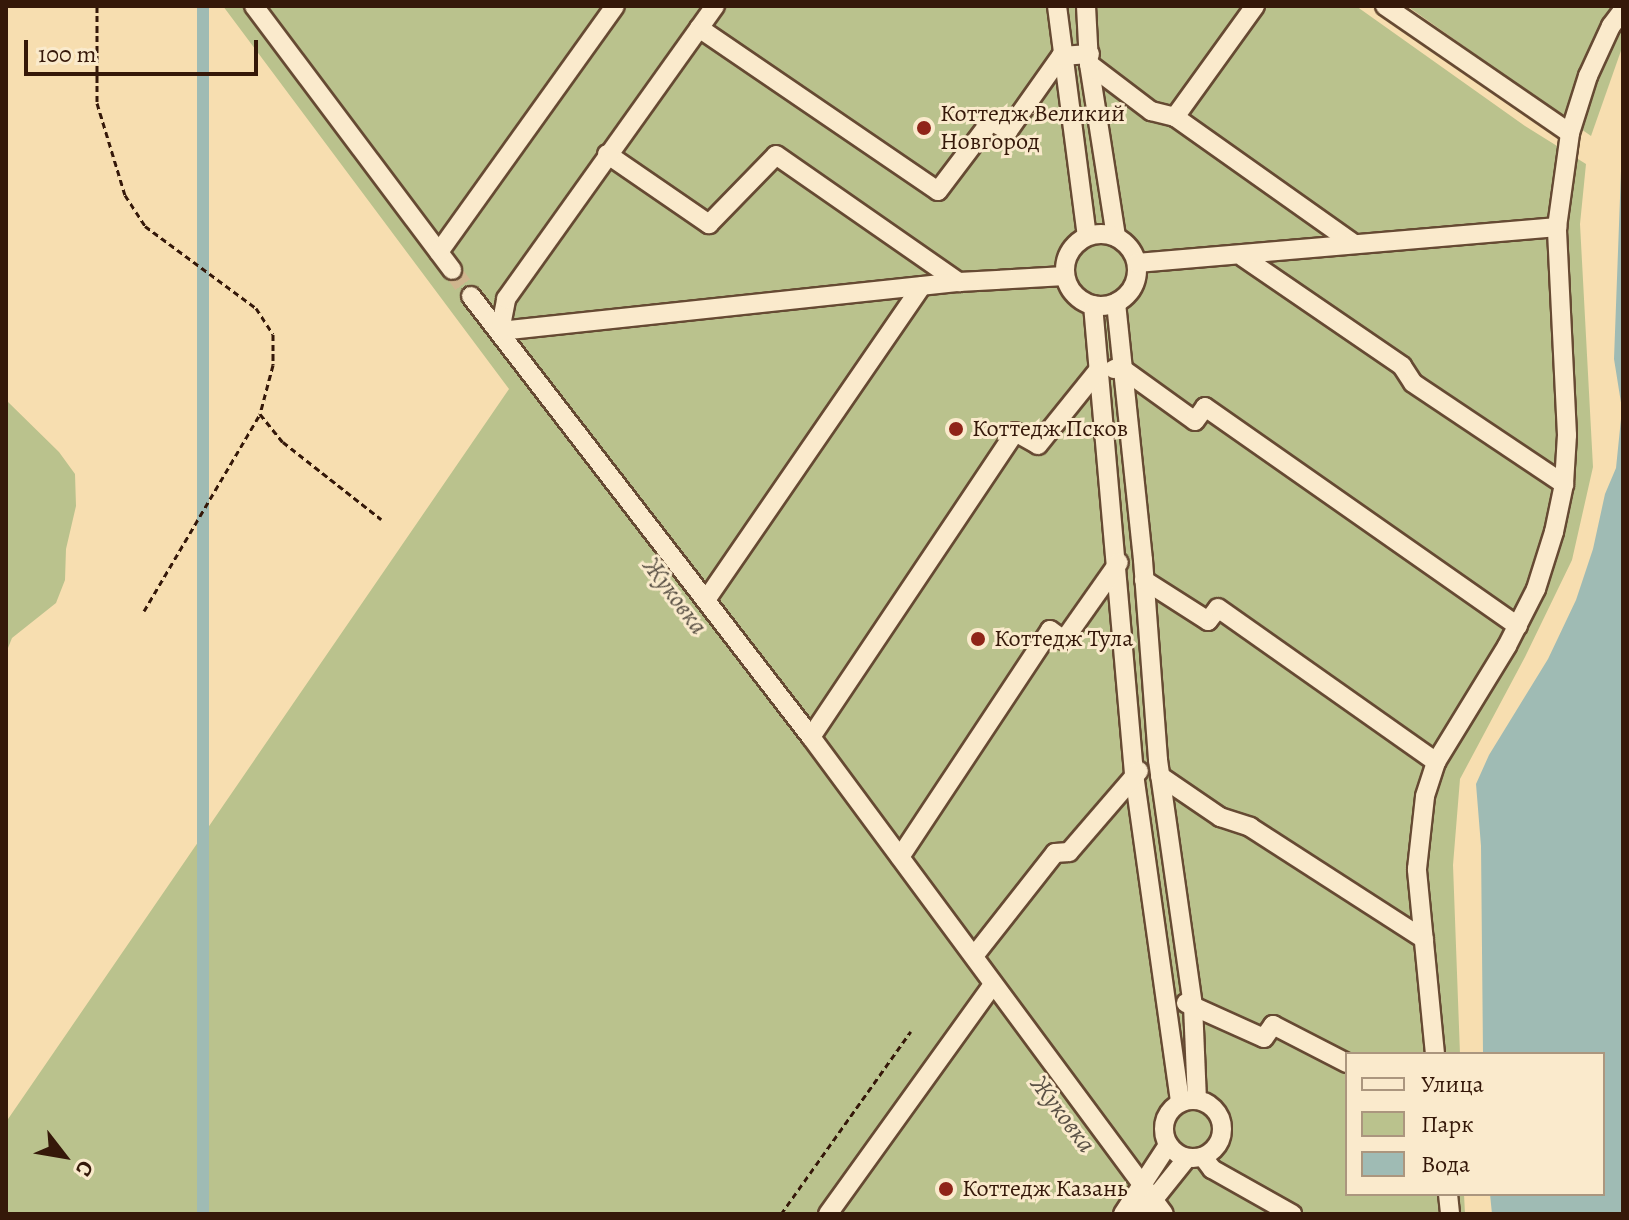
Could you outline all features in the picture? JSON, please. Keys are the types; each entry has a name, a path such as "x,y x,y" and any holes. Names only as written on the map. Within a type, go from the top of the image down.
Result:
{"street":[{"path":"254,6 452,270"},
{"path":"500,331 506,299 715,6"},
{"path":"1057,6 1061,56 1087,236"},
{"path":"1086,6 1090,59 1116,237 1132,252 1137,263 1133,286 1116,303 1093,305 1074,295 1065,276 1069,252 1087,236 1116,237"},
{"path":"1175,117 1255,6"},
{"path":"1385,6 1570,133"},
{"path":"439,252 612,7"},
{"path":"1435,1052 1417,869 1425,796 1436,762 1518,626 1546,561 1564,484 1567,435 1557,227 1570,133 1588,76 1611,26 1623,10"},
{"path":"699,28 938,191 991,121 1008,131 1061,56"},
{"path":"1061,56 1090,59 1151,111 1175,117 1353,243"},
{"path":"607,154 709,224 776,155 959,282"},
{"path":"1137,263 1243,257 1353,243 1557,227"},
{"path":"1243,257 1402,366 1413,383 1564,484"},
{"path":"500,331 959,282 1065,276"},
{"path":"706,600 922,286"},
{"path":"471,296 811,737 1143,1182 1142,1210"},
{"path":"1116,303 1120,367 1143,560 1159,768 1193,1005 1188,1101"},
{"path":"1093,305 1134,774 1167,998 1188,1101"},
{"path":"811,737 1015,432 1038,445 1098,373 1119,332"},
{"path":"1120,367 1195,421 1205,407 1518,626"},
{"path":"1098,373 1120,367"},
{"path":"900,857 1050,630 1064,640 1117,563 1143,560"},
{"path":"1144,580 1208,621 1218,608 1436,762"},
{"path":"974,956 1055,853 1069,852 1134,774 1159,768"},
{"path":"1159,768 1220,817 1250,827 1424,939"},
{"path":"828,1214 993,984"},
{"path":"1167,998 1193,1005 1264,1038 1273,1025 1345,1062"},
{"path":"1188,1101 1214,1108 1222,1126 1218,1145 1195,1157 1142,1210 1143,1182 1168,1145 1163,1126 1166,1116 1188,1101"},
{"path":"1168,1145 1195,1157 1292,1214"}],"path":[{"path":"97,6 97,103 125,195 145,226 256,308 273,334 273,365 260,414 144,611"},
{"path":"260,414 283,442 381,519"},
{"path":"781,1214 911,1031"}],"green space":[{"path":"223,6 1356,6 1525,126 1586,164 1580,224 1593,467 1572,560 1460,779 1453,865 1460,1052 1345,1052 1345,1196 1464,1196 1465,1214 6,1214 6,1122 509,389"},
{"path":"1407,6 1623,6 1623,45 1591,136"},
{"path":"6,400 59,452 75,474 76,506 66,549 65,580 56,603 12,638 6,653"}],"water":[{"path":"197,6 209,6 209,1214 197,1214"},
{"path":"1623,117 1623,1214 1492,1214 1490,1196 1605,1196 1605,1052 1483,1052 1481,846 1476,784 1489,755 1548,659 1576,600 1593,549 1605,494 1616,468 1622,409 1614,359"}],"tunnel":[{"path":"452,270 471,296"}],"place":[{"name":"Коттедж Великий Новгород","path":"924,128"},
{"name":"Коттедж Псков","path":"956,429"},
{"name":"Коттедж Тула","path":"978,639"},
{"name":"Коттедж Казань","path":"946,1189"}],"water label":[{"name":"Жуковка","path":"675,596"},
{"name":"Жуковка","path":"1063,1114"}]}
